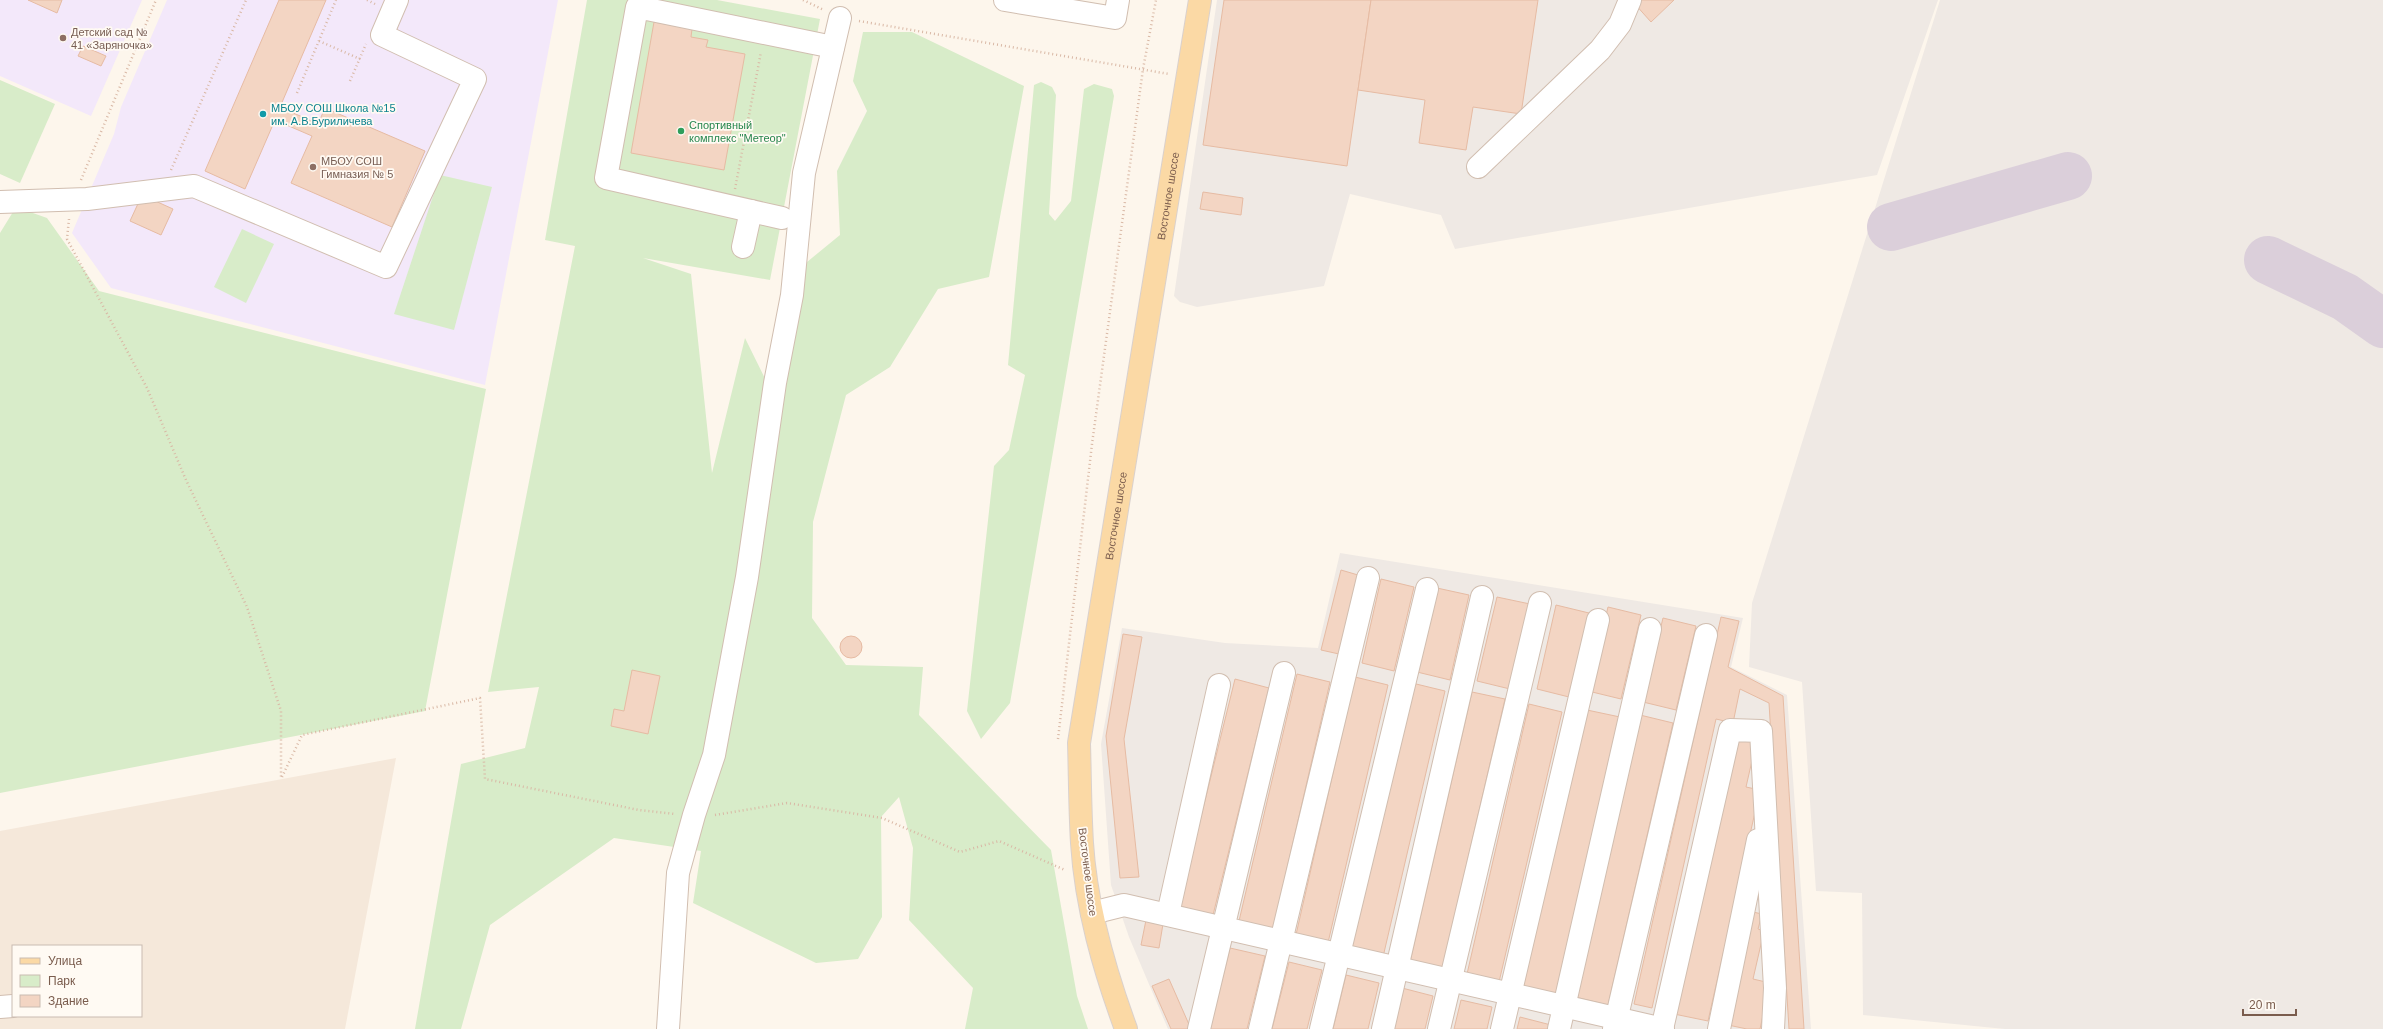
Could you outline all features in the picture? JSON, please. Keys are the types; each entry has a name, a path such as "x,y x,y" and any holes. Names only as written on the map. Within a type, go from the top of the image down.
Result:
{"main road":[{"name":"Восточное шоссе","path":"1126,1029 1109,982 1092,913 1082,844 1079,743 1200,0"}],"street":[{"path":"0,202 87,199 194,186 386,267 475,79 382,35 397,0"},
{"path":"1005,0 1115,18 1118,0"},
{"path":"1478,167 1600,50 1620,24 1630,0"},
{"path":"782,218 606,178 637,7 833,47"},
{"path":"668,1029 678,873 694,815 714,755 744,592 775,383 792,295 804,173 840,18"},
{"path":"741,209 743,247"},
{"path":"1260,1029 1368,578"},
{"path":"1321,1029 1427,589"},
{"path":"1383,1029 1482,597"},
{"path":"1439,1029 1540,604"},
{"path":"1502,1029 1598,620"},
{"path":"1559,1029 1650,629"},
{"path":"1615,1024 1706,635"},
{"path":"1199,1029 1222,927 1284,673"},
{"path":"1168,914 1219,685"},
{"path":"1092,913 1124,905 1564,1006 1615,1024 1662,1029 1730,730 1761,731 1774,988 1773,1029"},
{"path":"1719,1029 1764,812"},
{"path":"1747,890 1769,894"},
{"path":"0,1007 12,1006"}],"path":[{"path":"156,0 89,163 72,199 66,239 147,388 186,480 246,607 281,711 281,780 302,735 480,698 485,779 639,810 705,817 787,803 882,818 960,852 999,841 1067,871"},
{"path":"162,190 246,0"},
{"path":"297,93 336,0"},
{"path":"840,18 1188,77"},
{"path":"741,209 765,33"},
{"path":"318,42 360,59"}],"shaded area":[{"name":"Детский сад № 41 «Заряночка»","path":"0,0 142,0 91,116 0,76"},
{"name":"МБОУ СОШ Гимназия № 5","path":"167,0 558,0 485,385 111,288 72,233 114,134 121,107"},
{"path":"1217,0 1938,0 1877,175 1455,249 1441,215 1350,194 1324,286 1197,307 1180,302 1174,296"},
{"path":"1940,0 2383,0 2383,1029 2005,1029 1863,1015 1862,893 1816,891 1802,682 1749,667 1752,603"},
{"path":"1340,553 1743,618 1731,667 1787,695 1811,1029 1168,1029 1129,937 1111,885 1101,744 1122,628 1225,643 1318,648"},
{"path":"396,758 345,1029 0,1029 0,831"}],"green space":[{"path":"587,0 717,0 820,19 770,280 643,258 691,274 712,473 745,338 779,407 807,262 840,235 837,171 867,111 853,81 863,32 912,32 1024,86 989,277 938,289 890,367 846,395 813,522 812,618 846,665 923,667 919,715 1051,850 1077,996 1088,1029 965,1029 973,988 909,920 913,848 899,797 881,817 882,917 858,959 816,963 693,903 701,851 614,838 490,925 461,1029 415,1029 461,764 525,748 539,687 488,692 575,246 545,240"},
{"path":"0,80 55,104 20,183 0,174"},
{"path":"1041,82 1052,87 1056,95 1049,214 1055,221 1071,201 1084,89 1094,84 1112,89 1114,96 1010,703 981,739 967,711 994,466 1009,450 1025,375 1008,365 1034,85"},
{"path":"440,175 492,187 454,330 394,314"},
{"path":"16,207 47,218 99,291 486,389 425,711 0,793 0,233"},
{"path":"242,229 274,244 246,303 214,287"}],"building":[{"path":"28,0 62,0 57,13"},
{"name":"МБОУ СОШ Школа №15 им. А.В.Буриличева","path":"279,0 326,0 280,107 318,124 325,108 425,151 392,227 291,183 312,136 275,120 245,189 205,171"},
{"path":"1224,0 1371,0 1347,166 1203,145"},
{"path":"1371,0 1538,0 1521,114 1473,107 1466,150 1419,143 1425,100 1358,90"},
{"path":"1638,0 1674,0 1651,22 1634,3"},
{"path":"654,22 692,29 691,37 708,40 706,47 745,54 724,170 631,153"},
{"path":"83,46 106,56 101,66 78,56"},
{"path":"1203,192 1243,198 1241,215 1200,209"},
{"path":"142,195 173,209 161,235 130,221"},
{"path":"1341,570 1358,575 1339,654 1321,650"},
{"path":"1381,579 1414,587 1394,671 1362,663"},
{"path":"1437,588 1469,595 1450,680 1417,672"},
{"path":"1497,597 1530,604 1510,689 1477,681"},
{"path":"1556,605 1589,613 1569,697 1537,689"},
{"path":"1608,607 1641,615 1621,699 1588,691"},
{"path":"1721,617 1739,621 1728,667 1783,696 1804,1029 1789,1029 1769,703 1740,689 1733,723 1716,719 1652,1008 1634,1004"},
{"path":"1663,618 1696,626 1676,710 1643,702"},
{"path":"1123,634 1142,637 1124,739 1139,877 1120,878 1106,736"},
{"path":"851,636 859,639 862,647 859,655 851,658 843,655 840,647 843,639"},
{"path":"632,670 660,676 648,734 611,726 614,709 624,711"},
{"path":"1297,674 1330,682 1273,929 1239,921"},
{"path":"1355,677 1388,685 1327,947 1295,939"},
{"path":"1235,679 1269,688 1213,915 1179,906"},
{"path":"1412,683 1445,691 1383,957 1351,950"},
{"path":"1472,692 1505,699 1442,970 1410,962"},
{"path":"1529,704 1562,712 1499,982 1467,974"},
{"path":"1587,710 1620,717 1555,1000 1522,992"},
{"path":"1640,715 1673,723 1608,1005 1575,997"},
{"path":"1736,738 1756,743 1746,787 1760,790 1708,1021 1674,1014"},
{"path":"1753,912 1762,914 1758,929 1764,931 1753,979 1770,983 1760,1029 1747,1029 1728,1025"},
{"path":"1146,920 1163,924 1159,948 1141,945"},
{"path":"1230,948 1265,956 1247,1029 1210,1029"},
{"path":"1289,962 1322,970 1307,1029 1272,1029"},
{"path":"1346,975 1379,983 1368,1029 1333,1029"},
{"path":"1169,979 1191,1029 1171,1029 1152,986"},
{"path":"1402,988 1433,996 1425,1029 1392,1029"},
{"path":"1461,1000 1492,1007 1487,1029 1454,1029"},
{"path":"1520,1017 1551,1025 1550,1029 1517,1029"}],"taxiway":[{"path":"1891,227 2068,176"},
{"path":"2268,260 2345,297 2383,324"}],"place":[{"name":"Детский сад № 41 «Заряночка»","path":"63,38"},
{"name":"МБОУ СОШ Школа №15 им. А.В.Буриличева","path":"263,114"},
{"name":"Спортивный комплекс \"Метеор\"","path":"681,131"},
{"name":"МБОУ СОШ Гимназия № 5","path":"313,167"}]}
